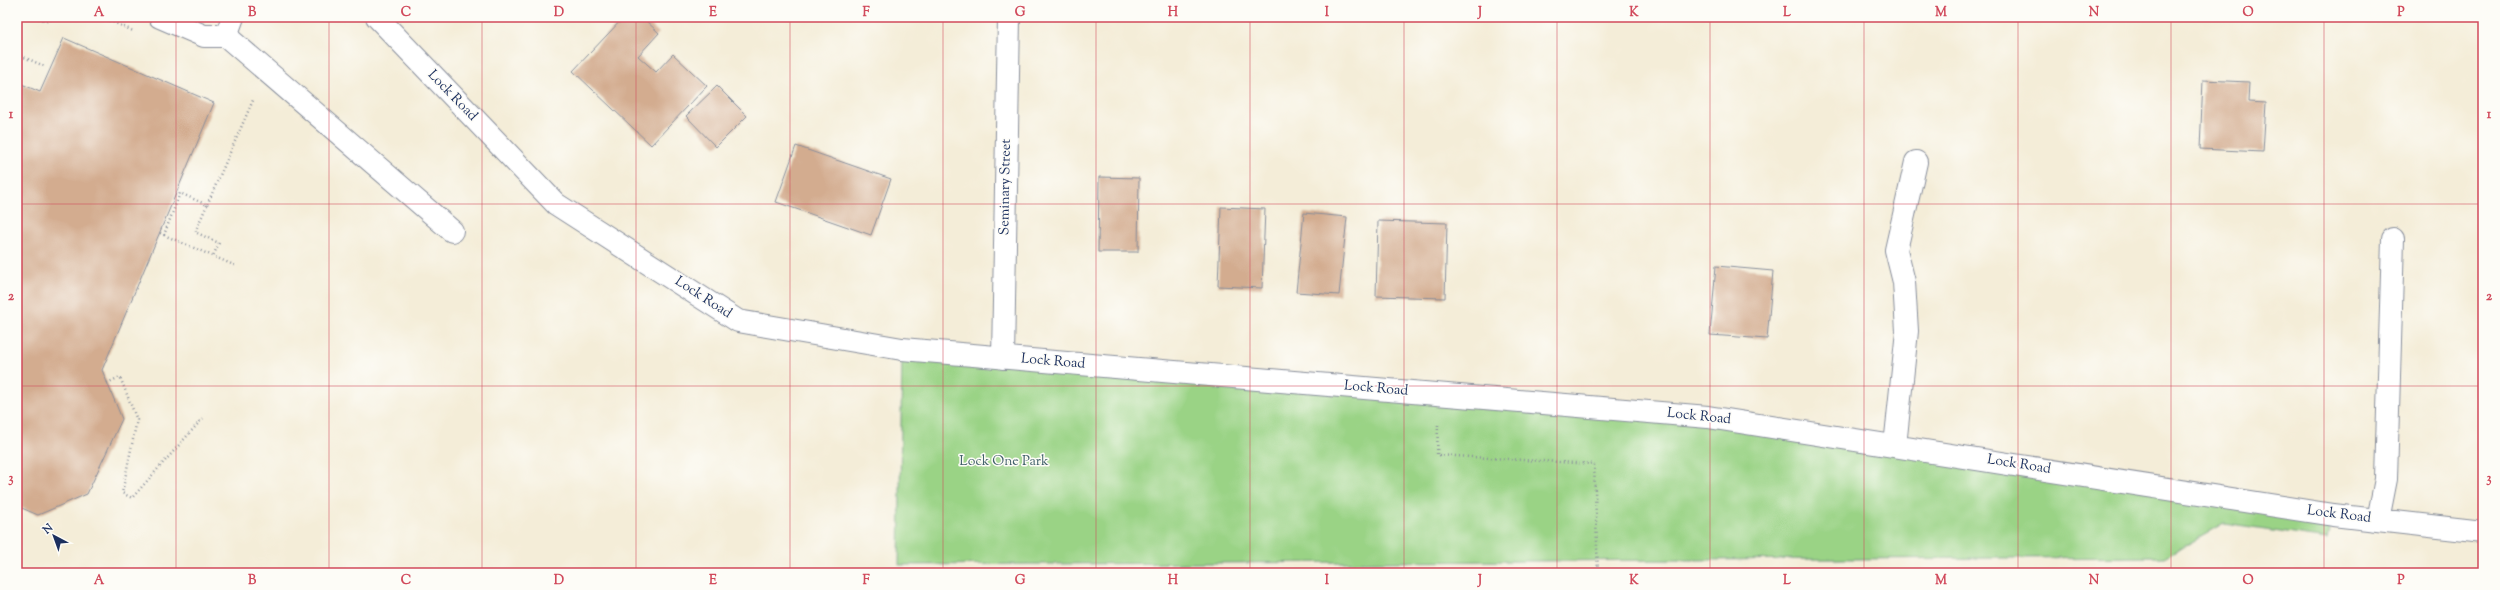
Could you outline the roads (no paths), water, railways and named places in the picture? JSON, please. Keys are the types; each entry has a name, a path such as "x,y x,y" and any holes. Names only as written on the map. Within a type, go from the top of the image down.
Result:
{"street":[{"path":"160,17 204,36 229,26 452,231"},
{"name":"Lock Road","path":"377,17 556,204 738,321 902,349 1708,417 2333,515 2483,532"},
{"name":"Seminary Street","path":"1003,358 1009,17"},
{"path":"1895,446 1907,331 1904,282 1896,250 1916,162"},
{"path":"2378,520 2386,479 2393,240"}],"park label":[{"name":"Lock One Park","path":"1004,462"}]}
